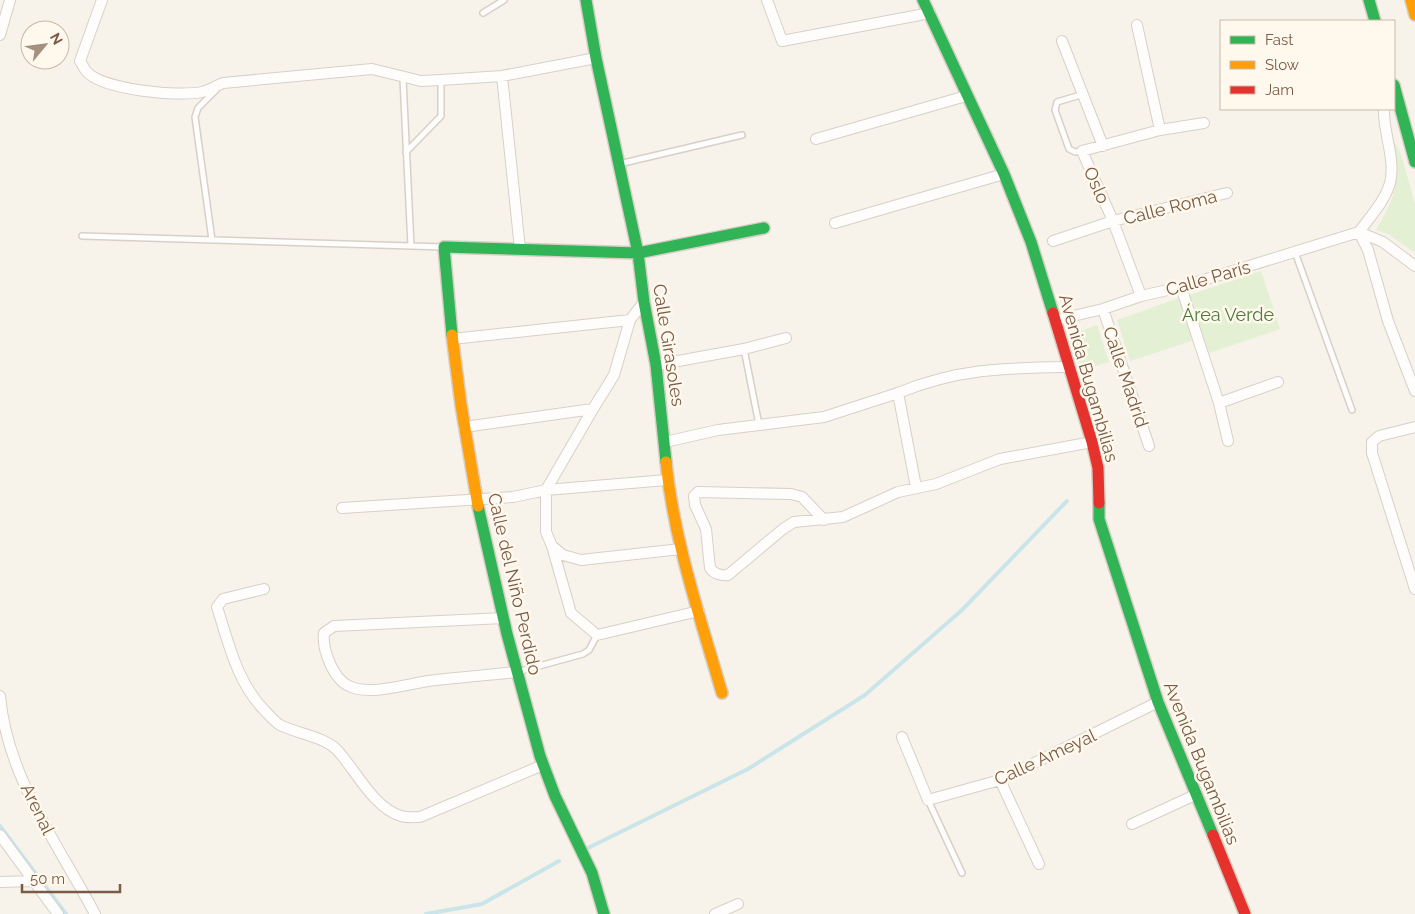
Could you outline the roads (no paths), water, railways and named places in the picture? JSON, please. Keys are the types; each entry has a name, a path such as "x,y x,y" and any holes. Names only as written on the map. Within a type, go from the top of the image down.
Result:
{"main road":[{"name":"Calle Girasoles","path":"586,0 596,58 638,253 644,302 656,365 665,442 667,480 681,549 722,693"},
{"name":"Avenida Bugambilias","path":"923,0 966,96 1004,174 1031,242 1092,442 1098,468 1099,519 1158,702 1245,914"},
{"path":"1369,0 1376,20"},
{"path":"1411,0 1415,15"},
{"path":"1395,89 1415,162"},
{"path":"444,247 638,253 764,228"},
{"name":"Calle del Niño Perdido","path":"444,247 452,339 464,427 477,499 516,672 543,765 596,883 604,914"}],"street":[{"path":"0,34 10,0"},
{"path":"102,0 80,61 86,72 101,80 127,87 173,95 203,92 223,83 372,69 402,79 421,82 502,76 596,58"},
{"path":"767,0 782,42 930,13"},
{"path":"1137,25 1160,130"},
{"path":"1062,41 1085,94 1103,146"},
{"path":"502,76 520,249"},
{"path":"816,139 966,96"},
{"path":"1359,232 1376,210 1390,183 1391,170 1384,110"},
{"name":"Oslo","path":"1053,241 1113,221 1082,151 1160,130 1204,123"},
{"path":"836,224 1004,174"},
{"name":"Calle Roma","path":"1113,221 1227,193"},
{"path":"1113,221 1141,296"},
{"path":"1359,232 1383,242 1415,266"},
{"path":"1359,232 1368,250 1388,321 1415,391"},
{"name":"Calle París","path":"1056,320 1102,309 1141,296 1181,288 1359,232"},
{"path":"1181,288 1219,403 1228,441"},
{"path":"644,302 630,320 614,375 546,490 546,532 552,546 571,613 597,636 699,611"},
{"name":"Calle Madrid","path":"1102,309 1148,446"},
{"path":"452,339 630,320"},
{"path":"656,365 744,349 786,338"},
{"path":"665,442 718,430 824,417 947,375 990,369 1070,368"},
{"path":"1219,403 1278,382"},
{"path":"898,393 916,487"},
{"path":"464,427 593,409"},
{"path":"1415,427 1379,436 1372,442 1372,453 1415,589"},
{"path":"824,520 802,497 791,494 698,492 694,496 694,505 706,528 710,568 713,572 724,576 728,575 794,522 824,520 843,517 898,492 936,484 1000,459 1092,442"},
{"path":"342,508 513,496 546,490 667,480"},
{"path":"552,546 563,555 581,560 681,549"},
{"path":"264,588 223,599 217,607 239,675 254,700 278,724 310,738 328,742 338,751 373,795 388,809 401,816 420,817 543,765"},
{"path":"504,618 334,626 324,633 323,643 342,681 349,686 362,689 380,689 434,680 516,672"},
{"name":"Arenal","path":"0,696 6,731 30,797 95,914"},
{"name":"Calle Ameyal","path":"928,800 1000,780 1158,702"},
{"path":"902,737 928,800"},
{"path":"1000,780 1039,864"},
{"path":"1132,824 1195,795"},
{"path":"0,835 58,914"},
{"path":"0,882 34,881"},
{"path":"715,914 738,904"}],"lane":[{"path":"482,13 504,0"},
{"path":"402,79 411,246"},
{"path":"406,152 441,116 441,80"},
{"path":"212,240 195,117 198,108 204,100 223,83"},
{"path":"1082,151 1075,152 1069,149 1055,110 1057,102 1085,94"},
{"path":"619,164 742,135"},
{"path":"82,236 444,247"},
{"path":"1295,252 1352,410"},
{"path":"744,349 760,425"},
{"path":"516,672 583,654 589,650 597,636"},
{"path":"928,800 962,873"}],"waterway":[{"path":"586,849 748,769 865,695 962,610 1067,501"},
{"path":"0,826 66,914"},
{"path":"426,914 482,904 559,861"}],"park label":[{"name":"Área Verde","path":"1228,314"}]}
